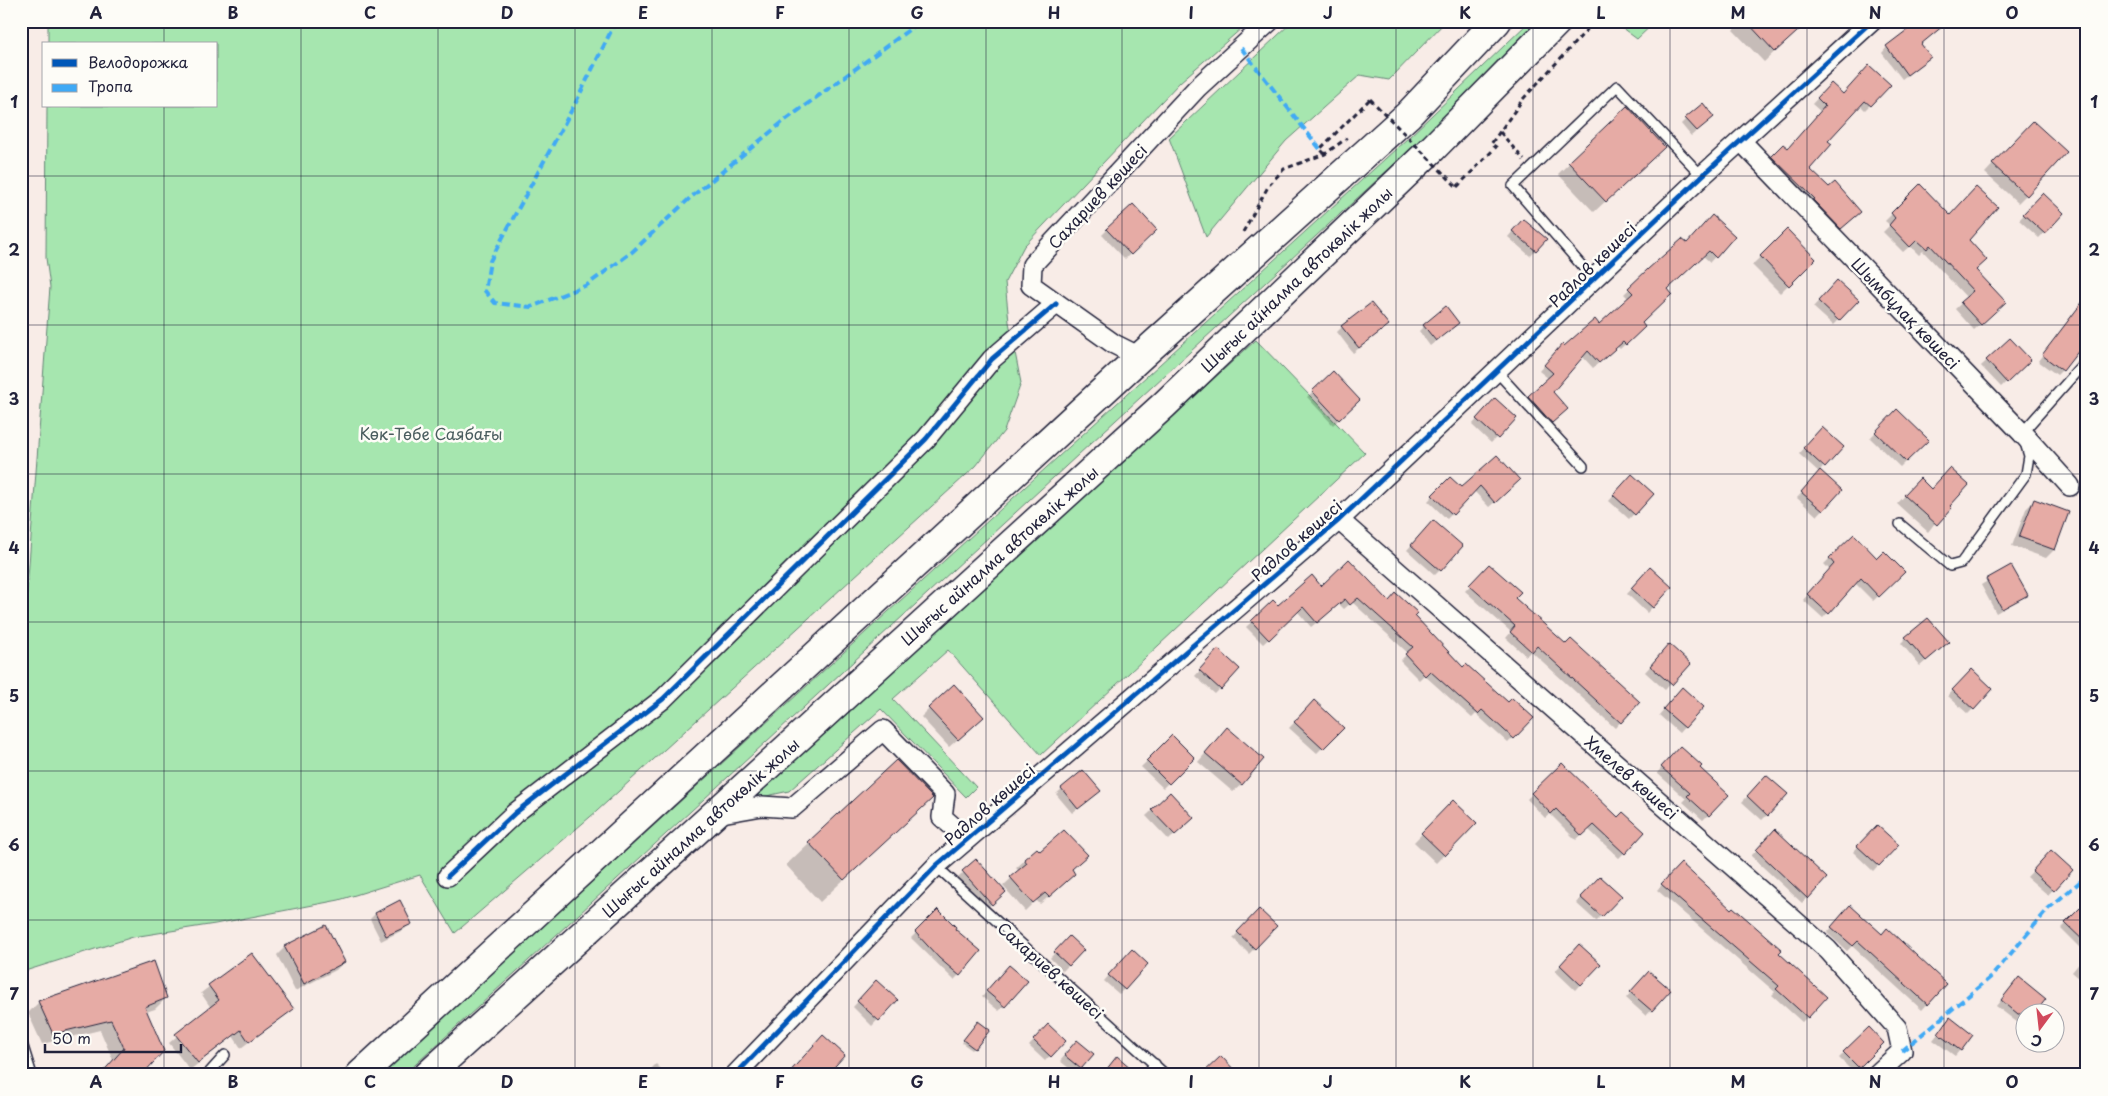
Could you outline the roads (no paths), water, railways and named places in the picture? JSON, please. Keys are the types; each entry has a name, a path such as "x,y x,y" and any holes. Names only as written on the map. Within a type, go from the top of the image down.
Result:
{"main road":[{"path":"360,1075 1140,357 1408,115 1497,21"},
{"name":"Шығыс айналма автокөлік жолы","path":"428,1075 1164,405 1433,148 1558,21"}],"street":[{"name":"Сахариев көшесі","path":"1140,357 1114,344 1030,285 1032,265 1197,88 1270,21"},
{"name":"Радлов көшесі","path":"735,1075 936,866 1339,520 1702,176 1872,21"},
{"name":"Шымбұлақ көшесі","path":"1742,141 2022,433 2070,486"},
{"path":"448,876 515,813 663,699 926,439 992,359 1056,304"},
{"name":"Хмелев көшесі","path":"1339,520 1828,950 1897,1028 1902,1051 1876,1075"},
{"path":"714,814 762,806 792,808 883,730 945,794 942,817 967,840"}],"lane":[{"path":"1594,280 1513,186 1617,86 1702,176"},
{"path":"1900,524 1950,566 1961,563 2026,474 2029,456 2022,433 2087,360"},
{"path":"1497,372 1583,466"},
{"name":"Сахариев көшесі","path":"936,866 1166,1075"},
{"path":"21,1040 32,1075"},
{"path":"207,1075 225,1054"},
{"path":"1146,1075 1155,1064"}],"park label":[{"name":"Көк-Төбе Саябағы","path":"431,433"}]}
